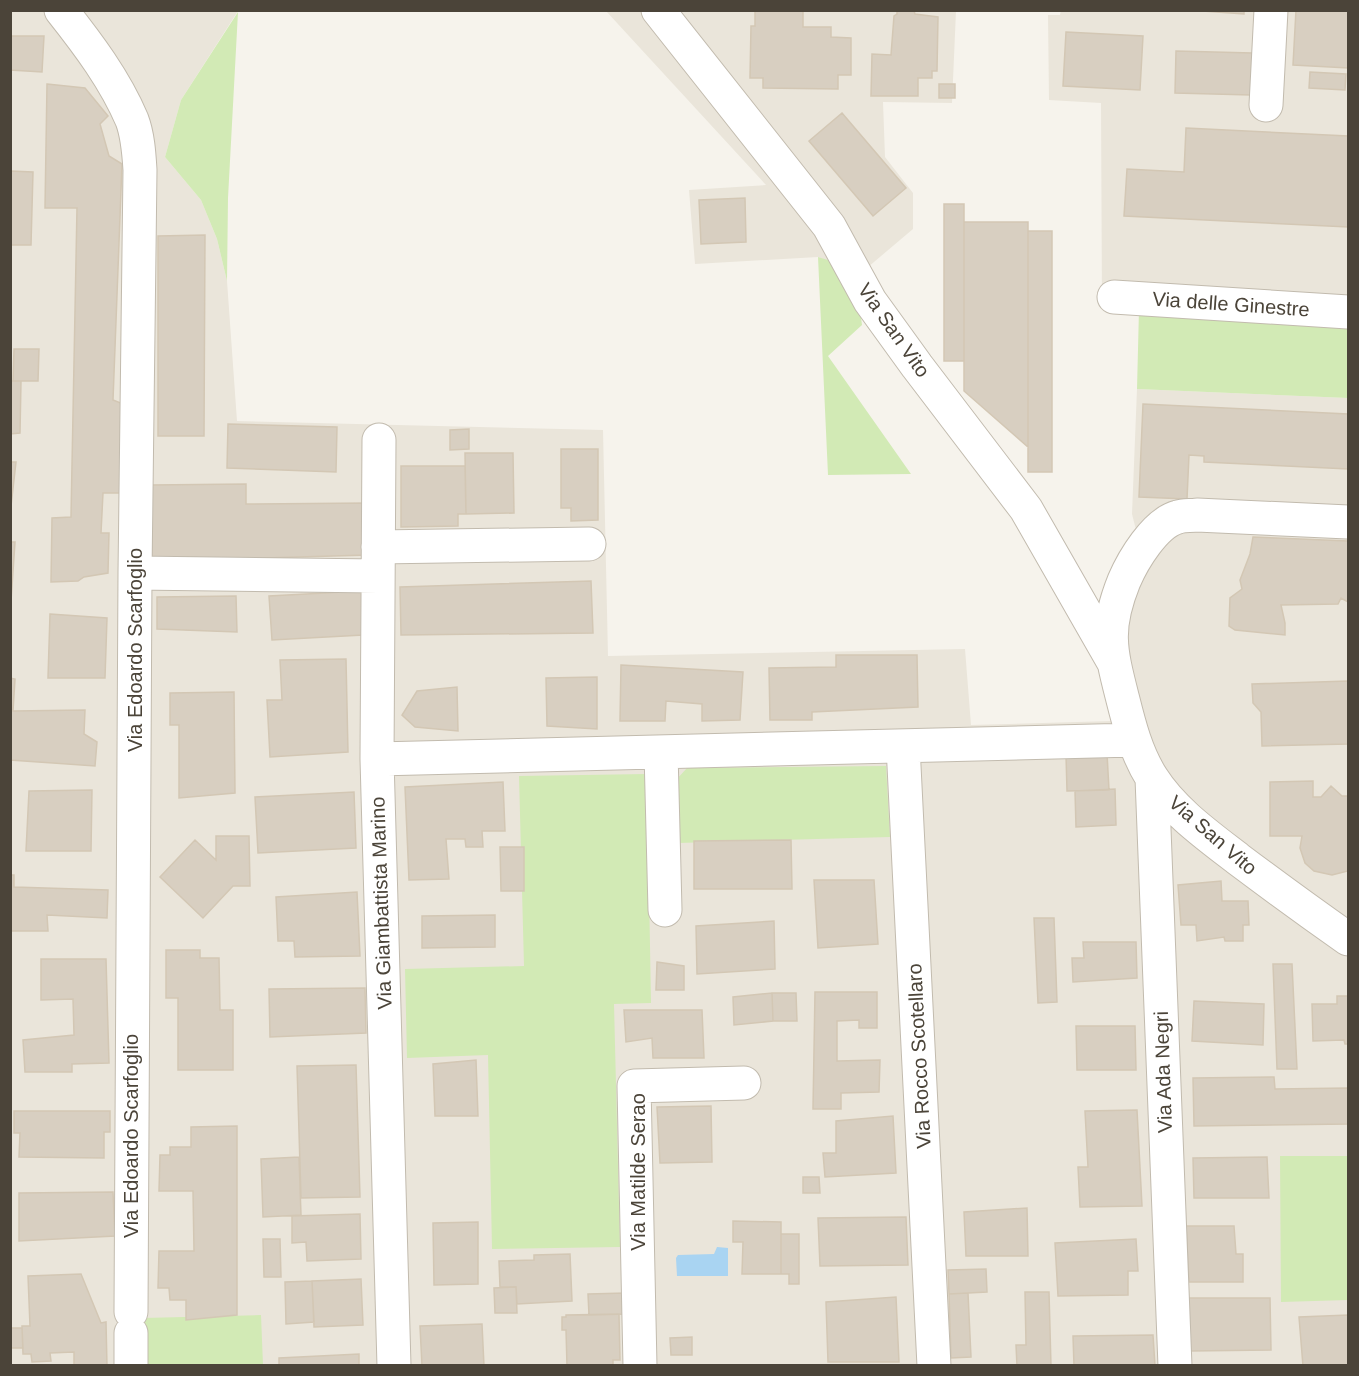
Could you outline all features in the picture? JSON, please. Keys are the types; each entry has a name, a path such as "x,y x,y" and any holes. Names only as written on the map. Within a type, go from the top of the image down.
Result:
{"street":[{"name":"Via Edoardo Scarfoglio","path":"61,10 99,61 132,121 138,143 140,170 135,573 131,1365"},
{"name":"Via San Vito","path":"658,10 829,226 870,301 1026,509 1113,661"},
{"path":"1266,105 1271,10"},
{"name":"Via delle Ginestre","path":"1114,297 1348,312"},
{"name":"Via Giambattista Marino","path":"379,440 377,759 394,1365"},
{"name":"Via San Vito","path":"1348,522 1197,515 1177,517 1161,526 1147,541 1126,576 1114,606 1110,632 1113,661 1134,740 1152,778 1175,806 1205,834 1348,939"},
{"path":"135,573 378,561 589,544"},
{"path":"377,759 1134,740"},
{"name":"Via Rocco Scotellaro","path":"903,746 934,1365"},
{"path":"661,752 665,910"},
{"name":"Via Ada Negri","path":"1152,778 1175,1365"},
{"name":"Via Matilde Serao","path":"640,1365 634,1086 744,1083"}],"shaded area":[{"path":"1061,10 1348,11 1348,322 1102,307 1101,103 1049,100 1048,15 1060,15"},
{"path":"10,11 238,11 181,100 165,157 201,200 217,239 227,281 237,421 603,430 608,656 965,649 971,725 1112,721 1095,618 1101,593 1137,534 1132,514 1137,389 1348,398 1348,1365 11,1365"},
{"path":"606,11 956,11 952,103 883,102 885,157 913,193 913,229 861,273 818,257 695,264 689,190 766,185"}],"green space":[{"path":"238,12 228,198 227,281 217,239 201,200 165,157 181,100"},
{"path":"818,257 838,263 857,286 862,325 828,356 911,474 828,475"},
{"path":"1139,309 1348,322 1348,398 1137,389"},
{"path":"886,766 890,837 678,843 676,780 687,768"},
{"path":"647,774 651,1003 614,1004 620,1247 492,1249 488,1055 407,1058 405,969 524,966 519,776"},
{"path":"1280,1156 1348,1156 1348,1300 1281,1302"},
{"path":"261,1315 263,1365 144,1365 143,1318"}],"water":[{"path":"717,1247 728,1248 728,1276 677,1276 676,1258 678,1255 714,1254"}],"building":[{"path":"755,10 803,10 803,27 831,27 831,37 851,38 851,75 838,75 838,89 763,88 763,78 750,78 751,26 755,26"},
{"path":"1188,10 1244,10 1244,14"},
{"path":"1296,10 1348,10 1348,68 1293,65"},
{"path":"897,11 914,11 915,14 938,17 937,71 932,71 932,78 918,78 918,96 871,96 872,54 891,55 894,16"},
{"path":"1066,32 1143,36 1140,90 1063,86"},
{"path":"10,36 44,36 42,72 10,70"},
{"path":"1176,51 1252,53 1251,95 1175,93"},
{"path":"1310,72 1346,74 1345,90 1309,88"},
{"path":"47,84 85,88 108,116 100,124 109,156 122,164 113,400 123,404 121,493 103,493 101,533 109,533 108,573 84,577 78,581 51,582 52,518 71,517 77,208 45,208"},
{"path":"939,84 955,84 955,98 939,98"},
{"path":"842,113 906,188 873,216 809,141"},
{"path":"1186,128 1348,136 1348,227 1124,216 1127,169 1184,172"},
{"path":"10,171 33,172 31,245 10,245"},
{"path":"745,198 746,242 701,244 699,200"},
{"path":"944,204 964,204 964,361 944,361"},
{"path":"964,222 1028,222 1028,447 964,391"},
{"path":"1028,231 1052,231 1052,472 1028,472"},
{"path":"205,235 204,436 158,436 158,236"},
{"path":"14,349 39,349 38,381 13,381"},
{"path":"10,381 21,381 20,433 10,434"},
{"path":"1143,404 1348,414 1348,469 1204,462 1204,456 1189,455 1187,499 1139,497"},
{"path":"228,424 337,427 336,472 227,468"},
{"path":"469,429 469,449 450,450 450,430"},
{"path":"561,449 598,449 598,520 571,521 571,508 561,508"},
{"path":"465,453 513,453 514,513 466,514"},
{"path":"10,462 16,462 11,506 10,506"},
{"path":"401,466 465,466 466,514 458,514 458,526 401,527"},
{"path":"246,484 246,504 368,503 368,555 152,561 151,485"},
{"path":"1253,537 1348,541 1348,602 1341,598 1338,604 1281,605 1285,635 1235,630 1229,626 1230,598 1242,589 1240,580 1250,554"},
{"path":"10,542 15,542 10,616"},
{"path":"591,581 593,633 401,635 400,587"},
{"path":"362,591 363,635 272,640 269,596"},
{"path":"236,596 237,632 157,629 157,597"},
{"path":"50,614 107,618 105,678 48,678"},
{"path":"836,655 917,655 918,707 812,712 812,720 770,720 769,668 836,667"},
{"path":"346,659 348,752 270,757 267,700 282,700 280,660"},
{"path":"621,665 743,672 740,720 702,721 702,704 666,701 665,721 620,721"},
{"path":"597,677 597,729 547,726 546,678"},
{"path":"10,678 15,679 13,711 85,710 84,734 97,742 95,766 10,760"},
{"path":"1348,681 1348,744 1262,746 1261,712 1253,703 1252,684"},
{"path":"457,687 458,731 415,727 402,715 417,691"},
{"path":"234,692 235,793 179,798 179,725 170,725 170,693"},
{"path":"1107,753 1109,790 1067,791 1066,755"},
{"path":"1313,781 1313,797 1321,797 1331,786 1342,796 1348,796 1348,871 1332,875 1314,871 1305,863 1300,848 1302,836 1270,836 1270,782"},
{"path":"503,782 505,831 482,831 483,847 466,847 465,839 446,839 449,879 409,880 405,787"},
{"path":"1115,789 1116,825 1076,827 1075,791"},
{"path":"92,790 91,851 26,851 29,791"},
{"path":"354,792 356,848 258,853 255,797"},
{"path":"216,836 249,836 250,886 233,886 203,918 160,877 195,840 216,860"},
{"path":"791,840 792,889 694,889 694,841"},
{"path":"500,847 524,847 524,891 501,891"},
{"path":"10,875 14,875 14,887 108,890 107,918 47,915 48,931 10,931"},
{"path":"814,880 874,880 878,944 818,948"},
{"path":"1221,881 1222,901 1248,901 1249,925 1243,925 1243,941 1225,941 1224,937 1197,941 1196,925 1181,925 1178,885"},
{"path":"357,892 360,956 295,957 294,941 278,941 276,897"},
{"path":"495,915 495,947 422,948 422,916"},
{"path":"1034,918 1054,918 1057,1002 1038,1003"},
{"path":"774,921 775,969 697,974 696,926"},
{"path":"1083,942 1136,942 1137,978 1073,982 1072,958 1084,958"},
{"path":"166,950 200,950 200,958 219,958 220,1010 233,1010 233,1070 178,1070 178,998 166,998"},
{"path":"41,959 106,959 109,1063 72,1064 72,1072 25,1072 23,1040 74,1035 73,999 41,1000"},
{"path":"657,962 684,966 684,990 656,990"},
{"path":"1273,964 1292,964 1297,1069 1277,1069"},
{"path":"365,988 366,1033 270,1037 269,989"},
{"path":"815,992 877,992 877,1028 859,1028 859,1020 837,1021 837,1061 880,1060 879,1092 841,1093 841,1109 813,1109"},
{"path":"772,993 796,993 797,1021 773,1021"},
{"path":"772,993 773,1021 734,1025 733,997"},
{"path":"1337,996 1348,996 1348,1044 1345,1044 1344,1040 1313,1041 1312,1004 1337,1004"},
{"path":"1194,1001 1264,1004 1263,1045 1192,1041"},
{"path":"624,1010 702,1010 704,1058 653,1058 652,1038 626,1042"},
{"path":"1076,1026 1135,1026 1136,1070 1077,1070"},
{"path":"476,1060 478,1116 435,1116 433,1064"},
{"path":"356,1065 360,1197 301,1198 297,1066"},
{"path":"1274,1077 1275,1089 1348,1088 1348,1124 1194,1126 1193,1078"},
{"path":"711,1106 712,1162 660,1163 657,1107"},
{"path":"1137,1110 1142,1206 1080,1207 1078,1167 1088,1167 1085,1111"},
{"path":"14,1111 110,1111 110,1132 104,1132 104,1158 19,1157 20,1133 14,1133"},
{"path":"893,1116 896,1173 825,1177 823,1153 836,1153 836,1121"},
{"path":"237,1126 237,1315 186,1320 186,1300 170,1300 169,1288 158,1288 159,1251 194,1251 193,1191 159,1191 160,1155 170,1155 170,1147 191,1147 191,1127"},
{"path":"299,1157 301,1215 263,1217 261,1159"},
{"path":"1267,1157 1269,1198 1194,1198 1193,1158"},
{"path":"803,1177 819,1177 820,1193 803,1193"},
{"path":"113,1192 115,1236 19,1241 19,1193"},
{"path":"1027,1208 1028,1256 966,1256 964,1212"},
{"path":"360,1214 361,1259 307,1261 306,1242 292,1243 292,1216"},
{"path":"906,1217 908,1265 820,1266 818,1218"},
{"path":"733,1221 781,1222 781,1274 742,1274 743,1242 733,1242"},
{"path":"478,1222 478,1284 434,1285 433,1223"},
{"path":"1186,1226 1234,1226 1236,1254 1243,1254 1243,1282 1189,1282"},
{"path":"781,1234 799,1234 799,1284 789,1284 789,1274 781,1274"},
{"path":"263,1239 280,1239 281,1277 264,1277"},
{"path":"1136,1239 1138,1271 1128,1271 1128,1295 1058,1296 1055,1243"},
{"path":"570,1254 572,1301 517,1304 516,1287 500,1287 499,1261 534,1260 534,1255"},
{"path":"986,1269 987,1292 949,1294 948,1270"},
{"path":"81,1274 101,1323 106,1322 107,1366 74,1366 74,1352 50,1353 51,1361 32,1362 31,1354 23,1354 22,1326 30,1326 28,1276"},
{"path":"361,1279 363,1325 314,1327 312,1281"},
{"path":"312,1281 314,1322 286,1324 285,1282"},
{"path":"516,1287 517,1313 495,1313 494,1288"},
{"path":"1025,1292 1049,1292 1051,1366 1017,1366 1016,1345 1026,1345"},
{"path":"626,1293 627,1314 589,1315 588,1294"},
{"path":"968,1293 971,1357 951,1358 949,1294"},
{"path":"896,1297 899,1362 828,1362 826,1302"},
{"path":"1189,1298 1270,1298 1271,1350 1190,1351"},
{"path":"619,1314 620,1360 613,1360 613,1366 567,1366 566,1330 562,1330 562,1317"},
{"path":"1348,1315 1348,1366 1303,1366 1299,1317"},
{"path":"482,1324 484,1366 422,1366 420,1326"},
{"path":"10,1328 22,1328 23,1348 10,1348"},
{"path":"1153,1335 1155,1366 1074,1366 1073,1336"},
{"path":"692,1337 692,1355 671,1355 670,1338"},
{"path":"359,1354 359,1366 279,1366 279,1358"}]}
